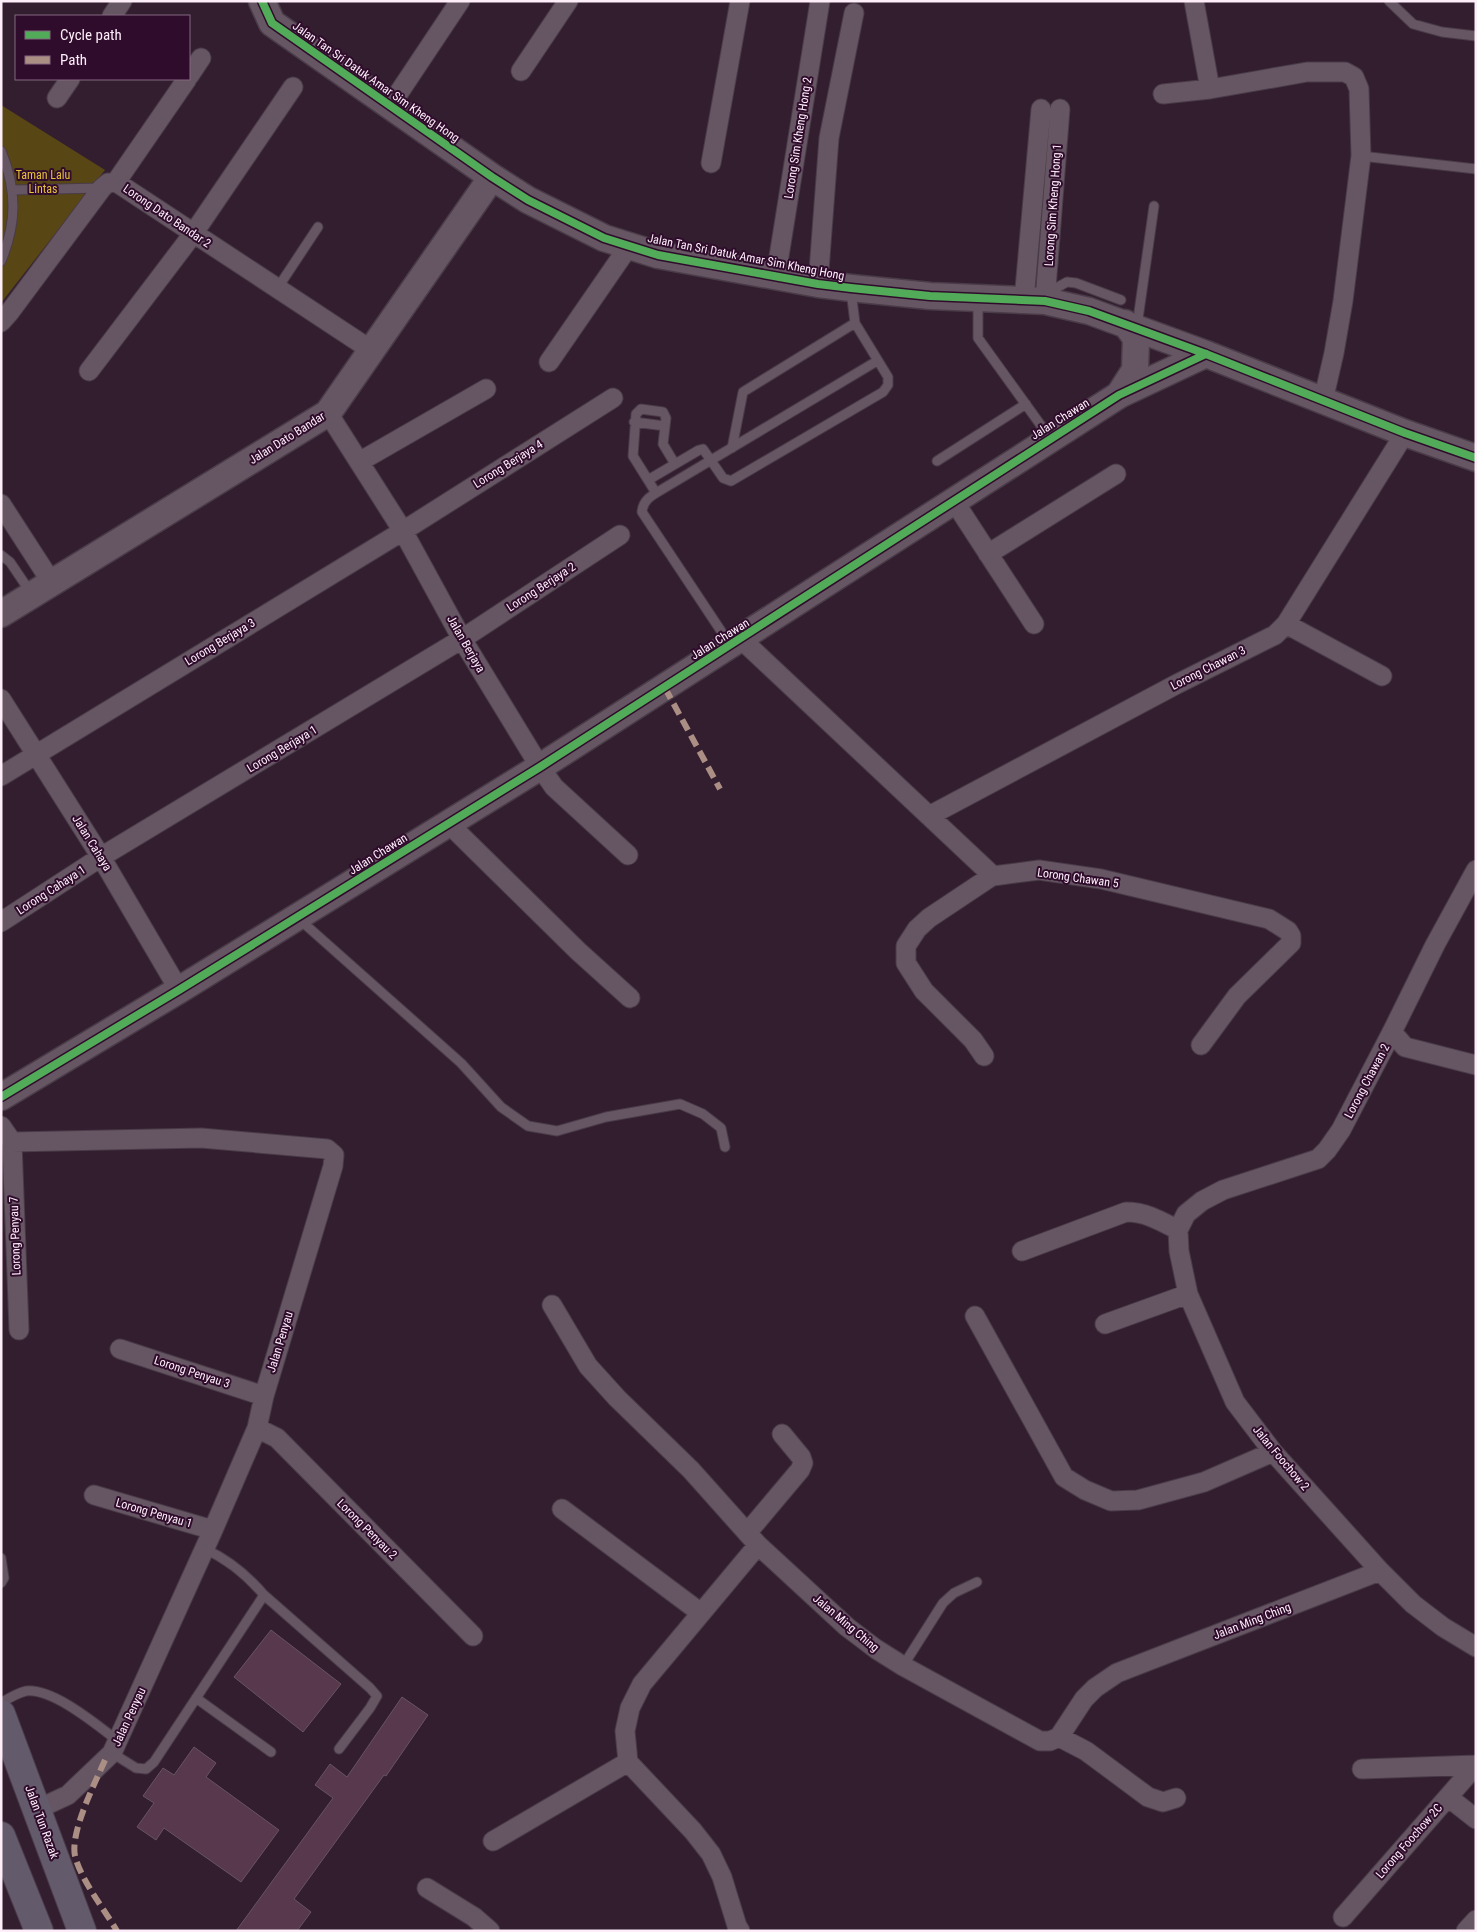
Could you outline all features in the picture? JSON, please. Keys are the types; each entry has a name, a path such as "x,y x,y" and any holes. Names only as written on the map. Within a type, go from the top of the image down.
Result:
{"highway":[{"name":"Jalan Tun Razak","path":"1,1714 82,1931"},
{"path":"1,1836 40,1931"}],"street":[{"path":"113,15 122,1"},
{"name":"Jalan Tan Sri Datuk Amar Sim Kheng Hong","path":"262,1 272,23 492,177 528,200 604,238 658,255 818,284 930,296 1038,298 1089,311 1128,317 1206,354"},
{"path":"390,106 460,1"},
{"path":"521,71 568,1"},
{"path":"712,163 740,1"},
{"name":"Lorong Sim Kheng Hong 2","path":"776,275 820,1"},
{"path":"1194,1 1210,89"},
{"path":"818,284 830,138 854,13"},
{"path":"190,74 201,58"},
{"path":"1163,94 1210,89 1307,72 1345,72 1354,77 1359,89 1361,156 1343,301 1334,353 1322,402"},
{"path":"56,98 69,80"},
{"path":"1,322 109,185 186,80"},
{"path":"89,371 193,234 293,87"},
{"name":"Lorong Sim Kheng Hong 1","path":"1038,298 1050,109"},
{"name":"Jalan Dato Bandar","path":"1,614 328,413 492,177"},
{"name":"Lorong Dato Bandar 2","path":"109,185 193,234 371,350"},
{"path":"549,362 629,246"},
{"path":"1119,394 1135,370 1136,338 1128,317"},
{"path":"1206,354 1322,402 1476,458"},
{"name":"Jalan Chawan","path":"1,1097 179,990 540,767 1119,394 1206,354"},
{"path":"359,462 486,389"},
{"name":"Lorong Berjaya 4","path":"403,530 613,398"},
{"name":"Jalan Berjaya","path":"328,413 403,530 462,639 540,767 554,786 628,855"},
{"name":"Lorong Chawan 3","path":"929,816 1275,634 1286,624 1405,433"},
{"path":"988,554 1116,474"},
{"path":"954,501 1034,624"},
{"path":"1,504 42,589"},
{"name":"Lorong Berjaya 3","path":"1,776 403,530"},
{"name":"Lorong Berjaya 2","path":"462,639 620,535"},
{"path":"1286,624 1382,676"},
{"name":"Lorong Berjaya 1","path":"101,857 462,639"},
{"path":"735,642 993,876"},
{"name":"Jalan Cahaya","path":"1,699 101,857 179,990"},
{"path":"449,824 571,945 630,998"},
{"name":"Lorong Cahaya 1","path":"1,922 101,857"},
{"name":"Lorong Chawan 5","path":"984,1056 973,1040 924,991 906,963 906,946 916,929 929,918 993,876 1039,870 1101,879 1269,919 1288,931 1291,936 1291,943 1237,996 1201,1045"},
{"name":"Lorong Chawan 2","path":"1182,1222 1202,1201 1223,1190 1318,1159 1327,1150 1341,1130 1435,945 1470,896 1476,870"},
{"path":"1392,1032 1405,1046 1476,1065"},
{"path":"1,1126 12,1142"},
{"name":"Jalan Penyau","path":"12,1142 201,1138 327,1149 334,1155 333,1166 264,1396 257,1428 205,1549 115,1747 68,1795 38,1809"},
{"name":"Lorong Penyau 7","path":"12,1142 19,1330"},
{"path":"1022,1251 1126,1212 1138,1212 1182,1222"},
{"name":"Jalan Foochow 2","path":"1182,1222 1179,1251 1188,1294 1235,1402 1273,1452 1380,1571 1413,1604 1443,1628 1473,1640"},
{"path":"1105,1324 1188,1294"},
{"name":"Jalan Ming Ching","path":"552,1305 588,1366 617,1398 692,1470 753,1539 847,1627 903,1666 1040,1741 1050,1741 1059,1737 1084,1700 1095,1688 1117,1673 1380,1571"},
{"path":"975,1316 1064,1477 1085,1490 1112,1501 1138,1500 1204,1482 1273,1452"},
{"name":"Lorong Penyau 3","path":"120,1349 264,1396"},
{"name":"Lorong Penyau 2","path":"257,1428 278,1438 473,1636"},
{"path":"740,1931 722,1877 712,1854 628,1762 624,1732 630,1708 642,1684 701,1612 800,1470 803,1463 801,1457 782,1434"},
{"name":"Lorong Penyau 1","path":"94,1495 213,1530"},
{"path":"562,1509 701,1612"},
{"path":"1059,1737 1086,1751 1148,1797 1163,1802 1176,1798"},
{"path":"492,1841 628,1762"},
{"path":"1362,1769 1476,1765"},
{"name":"Lorong Foochow 2C","path":"1343,1917 1476,1765"},
{"path":"1448,1797 1476,1819"},
{"path":"427,1888 474,1917 490,1931"},
{"path":"1466,1931 1476,1920"}],"lane":[{"path":"1389,1 1414,24 1442,32 1476,36"},
{"path":"1,151 9,171 14,200 12,232 1,261"},
{"path":"1361,156 1476,169"},
{"path":"12,190 109,185"},
{"path":"1128,317 1154,206"},
{"path":"277,289 318,227"},
{"path":"648,480 698,450 703,449 723,478 730,481 883,392 888,385 888,377 855,323 851,288"},
{"path":"978,298 978,338 1050,438"},
{"path":"732,448 743,392 855,323"},
{"path":"735,642 642,512 643,504 656,493 877,361"},
{"path":"937,460 1026,404"},
{"path":"656,493 633,456 634,422 636,414 641,408 663,412 666,418 663,444 675,464"},
{"path":"634,422 665,426"},
{"path":"1,556 42,589"},
{"path":"297,917 462,1063 501,1107 528,1126 557,1131 606,1117 680,1104 703,1114 721,1128 725,1147"},
{"path":"205,1549 221,1557 249,1577 264,1595 377,1696 339,1749"},
{"path":"1,1558 4,1578 1,1583"},
{"path":"903,1666 943,1603 954,1593 977,1582"},
{"path":"1,1703 19,1693 28,1691 64,1702 74,1708 136,1768 146,1769 154,1762 264,1595"},
{"path":"196,1698 270,1752"}],"green space":[{"name":"Taman Lalu Lintas","path":"1,105 105,170 1,303"}],"building":[{"path":"271,1630 341,1684 303,1732 234,1677"},
{"path":"402,1697 428,1715 386,1776 384,1775 294,1899 311,1912 297,1931 236,1931 333,1798 315,1785 330,1764 347,1777"},
{"path":"194,1747 216,1763 206,1777 279,1830 241,1882 164,1828 156,1840 137,1827 154,1803 143,1796 163,1768 174,1775"}],"marked path":[{"path":"665,688 720,789"},
{"path":"105,1760 80,1821 74,1846 75,1856 82,1875 117,1931"}],"cycle path":[{"path":"262,1 272,23 492,177 528,200 604,238 658,255 818,284 930,296 1045,301 1089,311 1206,354 1405,433 1476,458"},
{"path":"1,1097 179,990 540,767 1119,395 1206,354"}]}
